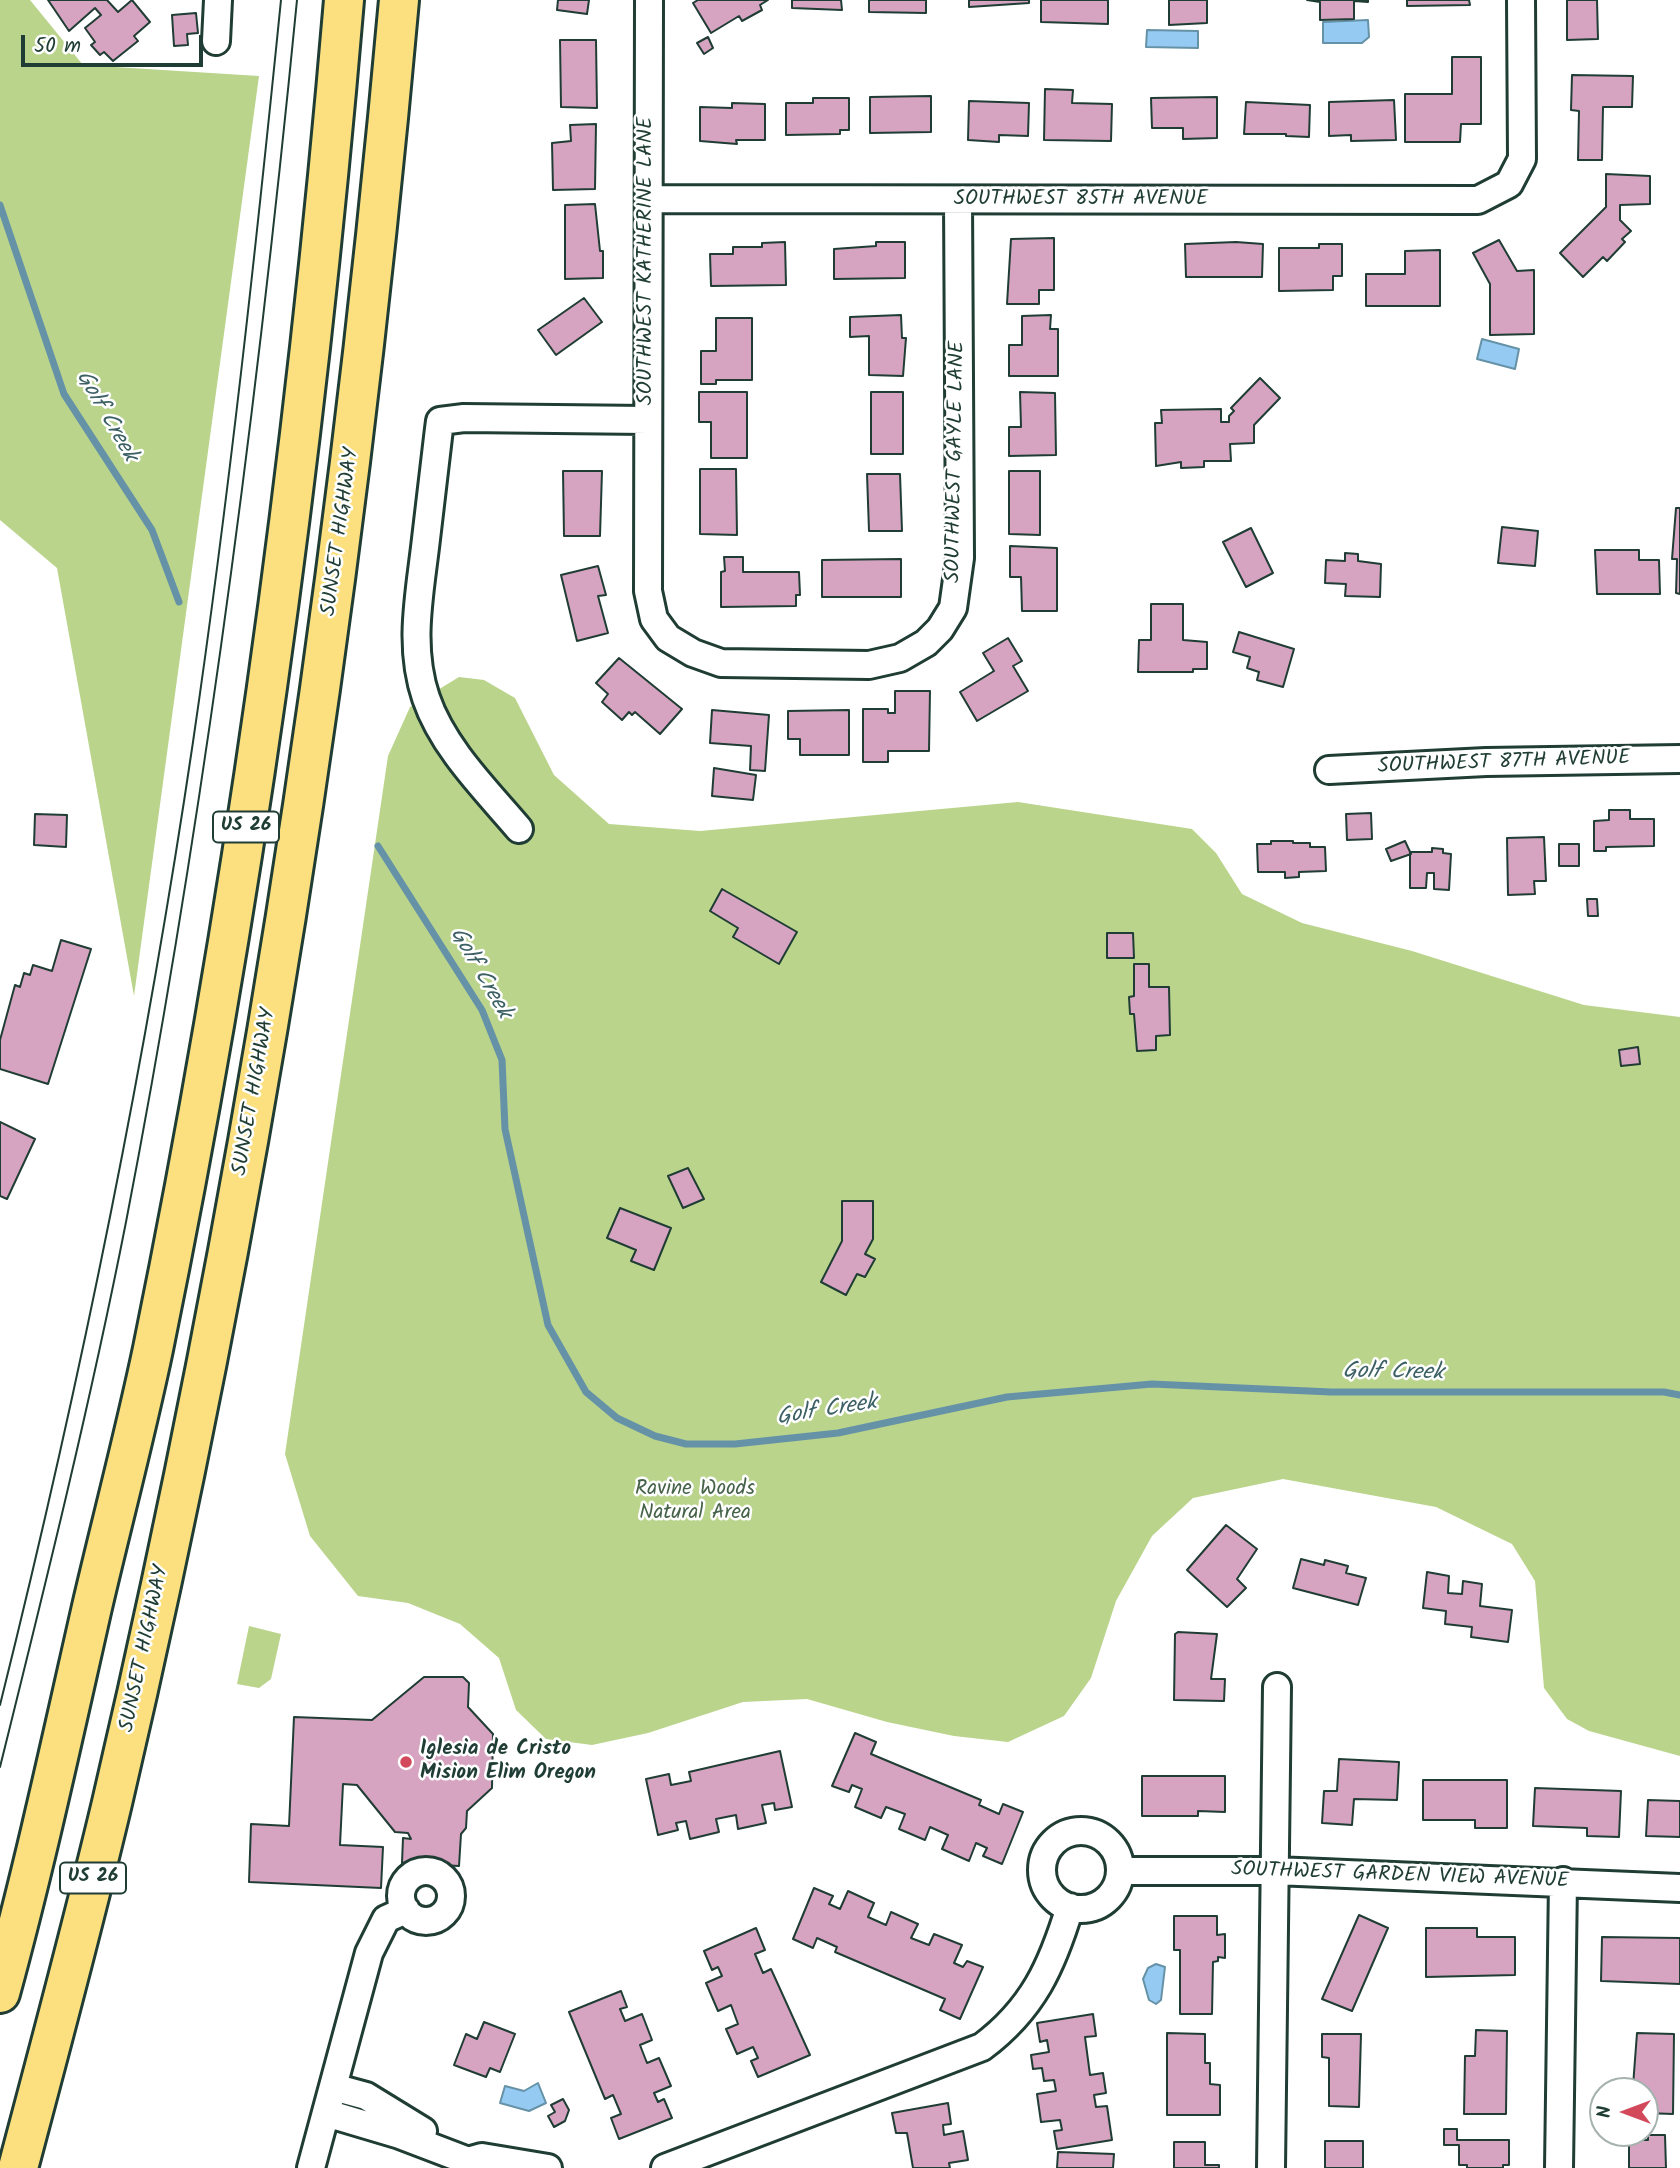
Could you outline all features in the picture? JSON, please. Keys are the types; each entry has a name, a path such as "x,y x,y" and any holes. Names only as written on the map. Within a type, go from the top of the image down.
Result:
{"highway":[{"name":"US 26","path":"0,1993 152,1352 204,1074 246,824 281,588 310,346 344,0"},
{"name":"SUNSET HIGHWAY","path":"18,2168 108,1818 158,1599 254,1108 302,822 346,509 399,0"}],"street":[{"path":"216,41 218,0"},
{"name":"SOUTHWEST KATHERINE LANE","path":"519,829 473,774 444,732 427,700 419,671 416,628 440,421 464,418 647,420 649,0"},
{"name":"SOUTHWEST 85TH AVENUE","path":"649,199 1478,200 1509,184 1522,159 1521,0"},
{"name":"SOUTHWEST GAYLE LANE","path":"647,420 648,591 654,619 668,638 693,653 721,663 869,665 900,658 926,643 940,629 953,608 960,558 958,200"},
{"name":"SOUTHWEST 87TH AVENUE","path":"1329,770 1486,762 1680,759"},
{"path":"1271,2168 1277,1687"},
{"path":"1086,1831 1099,1835 1116,1852 1120,1871 1115,1890 1107,1900 1083,1909 1070,1907 1049,1892 1044,1881 1045,1856 1062,1836 1086,1831"},
{"name":"SOUTHWEST GARDEN VIEW AVENUE","path":"1120,1871 1275,1871 1680,1888"},
{"path":"1559,2168 1563,1881"},
{"path":"665,2168 982,2047 1012,2023 1040,1982 1054,1959 1070,1907"},
{"path":"311,2168 376,1934 386,1919 406,1910"},
{"path":"333,2087 366,2096 414,2128 472,2150 482,2157"},
{"path":"326,2113 400,2135 468,2161 482,2157 548,2168"}],"green space":[{"path":"0,0 30,0 83,65 259,76 134,996 57,568 0,520"},
{"name":"Ravine Woods Natural Area","path":"459,677 484,680 515,698 554,775 609,824 700,831 1018,802 1192,829 1216,853 1242,894 1302,923 1412,951 1584,1005 1680,1017 1680,1756 1589,1731 1567,1719 1544,1688 1535,1581 1512,1544 1436,1507 1283,1479 1193,1498 1152,1536 1116,1601 1091,1678 1064,1716 1008,1742 954,1736 887,1722 807,1699 743,1702 648,1733 592,1745 546,1739 516,1710 499,1658 460,1624 408,1603 358,1596 310,1536 285,1454 388,756 410,707"},
{"path":"249,1626 281,1634 271,1679 259,1688 237,1684"}],"water":[{"path":"1368,20 1369,37 1362,43 1323,43 1323,22"},
{"path":"1147,30 1198,31 1198,48 1146,47"},
{"path":"1482,339 1519,349 1515,369 1477,359"},
{"path":"1156,1964 1165,1967 1161,2000 1156,2004 1149,2000 1143,1979 1148,1968"},
{"path":"538,2083 546,2103 529,2111 500,2103 505,2086 524,2091"}],"building":[{"path":"48,0 107,0 118,12 132,0 150,22 134,36 138,41 113,61 104,52 100,55 91,45 95,42 85,28 101,15 95,8 69,31"},
{"path":"558,0 589,0 587,14 557,10"},
{"path":"698,0 768,0 760,5 762,10 742,21 739,16 711,33 693,3"},
{"path":"792,0 841,0 842,10 792,8"},
{"path":"869,0 926,0 926,13 869,12"},
{"path":"969,0 1029,0 1029,3 969,7"},
{"path":"1041,0 1108,0 1108,24 1041,22"},
{"path":"1169,0 1207,0 1207,23 1169,25"},
{"path":"1307,0 1368,0 1368,2 1354,1 1354,19 1320,20 1320,2"},
{"path":"1407,0 1469,0 1470,5 1407,6"},
{"path":"1567,0 1597,0 1598,39 1567,40"},
{"path":"196,13 198,33 187,34 188,45 174,46 172,15"},
{"path":"708,37 713,48 704,54 697,43"},
{"path":"560,40 596,40 597,108 561,107"},
{"path":"1452,57 1481,57 1481,124 1461,124 1460,142 1405,142 1405,94 1452,94"},
{"path":"1572,75 1633,76 1632,107 1603,107 1602,160 1578,160 1579,111 1571,110"},
{"path":"1045,89 1073,90 1072,103 1112,104 1111,141 1044,140"},
{"path":"931,96 931,132 870,133 870,97"},
{"path":"1217,97 1217,138 1183,139 1183,128 1152,128 1151,98"},
{"path":"813,98 849,98 849,130 840,130 840,134 786,135 786,103 813,103"},
{"path":"1394,100 1396,140 1351,141 1351,135 1329,136 1329,102"},
{"path":"969,101 1029,103 1028,136 999,135 999,142 968,140"},
{"path":"1246,102 1310,105 1309,137 1244,134"},
{"path":"732,103 765,104 765,140 736,140 737,144 700,141 700,107 732,108"},
{"path":"596,124 595,189 553,190 552,143 571,141 570,125"},
{"path":"1606,174 1650,176 1650,204 1620,205 1620,220 1631,231 1622,239 1625,242 1607,261 1603,257 1583,277 1560,253 1606,207"},
{"path":"595,204 600,251 603,251 603,278 565,279 565,205"},
{"path":"1054,238 1054,290 1039,290 1039,304 1007,304 1011,239"},
{"path":"1499,240 1517,271 1534,270 1534,334 1490,335 1490,284 1473,253"},
{"path":"785,242 786,285 711,286 710,254 733,254 733,247 762,247 762,243"},
{"path":"876,242 905,242 905,278 834,279 834,249 876,246"},
{"path":"1185,244 1263,244 1262,277 1186,277"},
{"path":"1319,244 1342,244 1342,276 1333,276 1333,290 1279,291 1279,248 1319,248"},
{"path":"1440,250 1440,306 1366,306 1366,274 1405,274 1405,251"},
{"path":"584,298 602,322 556,355 538,330"},
{"path":"901,315 902,338 906,338 903,376 869,375 869,336 850,337 850,317"},
{"path":"1051,315 1050,329 1058,329 1058,376 1009,376 1009,345 1022,345 1022,316"},
{"path":"716,318 752,318 752,380 716,380 716,384 701,384 701,351 716,351"},
{"path":"1260,378 1280,398 1254,425 1254,443 1230,444 1231,461 1204,461 1204,467 1181,468 1181,462 1156,466 1155,423 1162,423 1161,410 1221,409 1221,422 1229,422 1229,416 1234,411 1231,408"},
{"path":"699,392 747,392 747,458 711,458 711,422 699,422"},
{"path":"871,392 903,392 903,454 871,454"},
{"path":"1020,392 1055,393 1056,455 1009,456 1009,427 1021,427"},
{"path":"700,469 736,469 737,535 700,534"},
{"path":"563,471 602,471 600,536 564,536"},
{"path":"1009,471 1040,471 1040,535 1009,534"},
{"path":"867,474 900,474 902,531 869,531"},
{"path":"1676,508 1680,508 1680,594 1676,593 1677,559 1672,559"},
{"path":"1502,527 1538,531 1535,566 1498,563"},
{"path":"1251,528 1273,573 1246,587 1223,542"},
{"path":"1010,546 1057,548 1057,611 1022,611 1021,577 1010,577"},
{"path":"1595,550 1639,550 1639,560 1659,560 1660,594 1597,594"},
{"path":"1345,553 1358,554 1358,561 1381,564 1380,597 1345,596 1346,584 1325,583 1326,560 1345,561"},
{"path":"724,557 743,557 743,572 799,572 800,595 796,595 796,606 721,607"},
{"path":"901,559 901,597 822,597 822,560"},
{"path":"598,566 606,595 598,596 608,633 577,641 561,575"},
{"path":"1151,604 1183,604 1183,640 1207,642 1207,669 1193,669 1193,672 1138,672 1139,640 1151,640"},
{"path":"1239,632 1294,649 1283,687 1257,680 1259,672 1247,668 1250,657 1233,652"},
{"path":"1008,638 1022,661 1013,666 1028,691 977,721 960,692 994,671 983,653"},
{"path":"619,658 682,709 660,734 635,712 632,715 629,712 622,720 602,702 608,694 596,683"},
{"path":"895,691 930,691 929,751 888,751 888,762 863,762 863,709 888,709 888,713 895,713"},
{"path":"712,710 769,715 765,771 750,770 751,746 710,743"},
{"path":"849,710 849,755 800,755 800,739 788,739 788,711"},
{"path":"714,768 756,775 753,800 712,796"},
{"path":"1609,810 1630,810 1630,819 1654,819 1654,846 1606,847 1606,851 1594,851 1594,821 1609,820"},
{"path":"1371,813 1372,839 1347,840 1346,814"},
{"path":"35,814 67,815 66,847 34,845"},
{"path":"1544,837 1546,881 1534,881 1535,894 1508,895 1507,838"},
{"path":"1271,841 1293,841 1310,843 1310,847 1325,847 1326,871 1299,872 1299,877 1285,878 1285,872 1258,872 1257,844 1271,844"},
{"path":"1405,841 1411,854 1391,861 1386,849"},
{"path":"1559,844 1579,844 1579,866 1559,866"},
{"path":"1432,848 1443,849 1443,853 1451,854 1449,890 1434,889 1434,873 1427,873 1426,888 1410,888 1410,852 1432,852"},
{"path":"722,889 797,932 779,964 733,937 738,928 710,911"},
{"path":"1587,899 1597,899 1598,916 1588,916"},
{"path":"1107,933 1133,933 1134,958 1107,958"},
{"path":"61,940 91,949 48,1084 0,1069 0,1040 15,985 20,987 24,973 30,975 33,965 52,971"},
{"path":"1134,964 1149,964 1149,987 1169,987 1170,1035 1156,1036 1156,1050 1137,1051 1134,1014 1130,1014 1129,997 1134,996"},
{"path":"1638,1047 1640,1064 1621,1066 1619,1050"},
{"path":"0,1122 35,1139 7,1199 0,1196"},
{"path":"688,1168 704,1199 683,1208 668,1176"},
{"path":"842,1201 873,1201 873,1239 865,1254 875,1259 865,1277 857,1274 846,1295 821,1282 842,1241"},
{"path":"620,1208 671,1228 654,1270 631,1261 636,1250 607,1238"},
{"path":"1226,1525 1257,1549 1237,1579 1246,1588 1227,1607 1187,1570"},
{"path":"1301,1559 1324,1565 1325,1560 1348,1566 1346,1573 1366,1578 1358,1605 1293,1588"},
{"path":"1427,1572 1449,1576 1448,1593 1462,1594 1463,1581 1482,1584 1480,1606 1512,1610 1508,1642 1471,1637 1472,1627 1445,1624 1446,1611 1423,1608"},
{"path":"1175,1634 1217,1634 1211,1679 1225,1679 1224,1701 1174,1700"},
{"path":"424,1677 463,1677 469,1683 468,1707 493,1734 492,1788 467,1811 466,1828 461,1834 459,1866 402,1863 403,1838 411,1839 408,1833 395,1832 357,1785 343,1784 340,1845 383,1847 381,1888 249,1882 251,1824 289,1826 294,1717 372,1720"},
{"path":"855,1733 876,1742 871,1754 981,1800 979,1805 999,1814 1003,1804 1023,1812 1002,1864 983,1856 987,1848 976,1843 969,1861 942,1849 948,1835 930,1827 925,1840 899,1829 905,1814 886,1807 881,1818 855,1807 862,1789 852,1785 849,1792 832,1786"},
{"path":"780,1751 792,1807 775,1810 774,1803 762,1805 766,1823 738,1829 736,1815 716,1819 719,1832 690,1839 686,1821 676,1823 678,1830 658,1835 646,1779 669,1774 671,1785 691,1781 689,1772"},
{"path":"1339,1759 1399,1762 1397,1800 1354,1799 1352,1825 1322,1823 1324,1791 1337,1791"},
{"path":"1142,1776 1225,1776 1225,1812 1198,1811 1198,1816 1142,1816"},
{"path":"1423,1780 1507,1780 1507,1828 1475,1828 1475,1820 1423,1820"},
{"path":"1535,1788 1621,1791 1619,1837 1587,1836 1587,1828 1533,1826"},
{"path":"1648,1800 1680,1801 1680,1837 1646,1836"},
{"path":"814,1888 833,1896 829,1904 840,1909 848,1891 874,1903 868,1917 886,1925 891,1912 918,1924 911,1938 929,1945 934,1934 962,1945 954,1963 963,1967 967,1961 983,1967 960,2019 940,2010 945,1999 835,1952 837,1947 817,1938 813,1948 793,1939"},
{"path":"1359,1915 1388,1928 1352,2011 1322,1999"},
{"path":"1174,1916 1217,1916 1217,1935 1225,1934 1225,1958 1218,1957 1218,1961 1213,1962 1212,2014 1180,2014 1180,1950 1174,1950"},
{"path":"756,1928 765,1950 755,1954 763,1973 771,1969 810,2055 758,2077 751,2061 758,2058 753,2047 737,2054 726,2029 738,2024 731,2005 718,2011 706,1983 722,1976 718,1967 712,1970 704,1951"},
{"path":"1426,1928 1477,1928 1477,1937 1515,1937 1515,1975 1426,1977"},
{"path":"1602,1937 1680,1938 1680,1984 1601,1981"},
{"path":"621,1991 627,2007 620,2009 625,2021 642,2014 652,2040 640,2045 647,2063 659,2058 671,2086 654,2093 658,2102 664,2099 672,2118 619,2139 611,2118 621,2114 613,2095 605,2099 569,2012"},
{"path":"1093,2014 1096,2036 1085,2037 1090,2075 1103,2073 1106,2093 1094,2095 1096,2107 1107,2106 1112,2140 1057,2149 1054,2131 1062,2130 1060,2120 1041,2122 1037,2094 1056,2091 1054,2080 1044,2081 1042,2068 1033,2069 1031,2055 1049,2052 1047,2040 1040,2042 1037,2023"},
{"path":"484,2022 515,2034 500,2072 490,2068 486,2077 454,2065 466,2034 477,2039"},
{"path":"1476,2030 1507,2031 1506,2114 1464,2114 1465,2056 1475,2056"},
{"path":"1167,2033 1205,2034 1205,2063 1210,2063 1210,2084 1220,2085 1220,2115 1167,2115"},
{"path":"1637,2033 1674,2034 1673,2114 1659,2114 1659,2077 1634,2077"},
{"path":"1322,2034 1361,2034 1359,2107 1329,2106 1329,2058 1322,2057"},
{"path":"563,2099 569,2110 565,2121 554,2127 548,2116 555,2112 551,2105"},
{"path":"948,2103 951,2124 943,2125 944,2135 963,2131 968,2160 949,2163 950,2168 913,2168 907,2133 896,2133 892,2113"},
{"path":"1444,2129 1457,2129 1457,2140 1509,2140 1509,2165 1503,2165 1503,2168 1467,2168 1467,2165 1459,2165 1459,2145 1444,2145"},
{"path":"1659,2135 1665,2135 1666,2168 1629,2168 1629,2147 1659,2147"},
{"path":"1325,2141 1363,2141 1363,2168 1325,2168"},
{"path":"1174,2142 1205,2142 1205,2165 1219,2165 1219,2168 1174,2168"},
{"path":"1058,2152 1114,2154 1113,2168 1057,2168"}],"waterway":[{"name":"Golf Creek","path":"0,205 64,394 152,530 179,602"},
{"name":"Golf Creek","path":"378,846 482,1010 502,1060 505,1129 548,1325 586,1392 617,1418 655,1436 686,1444 735,1444 838,1433 1007,1397 1152,1384 1331,1392 1664,1392 1680,1395"}],"tram line":[{"path":"0,1705 83,1346 154,985 193,742 230,465 281,0"},
{"path":"0,1767 112,1291 180,919 246,460 297,0"}],"place":[{"name":"Iglesia de Cristo Mision Elim Oregon","path":"406,1762"}]}
